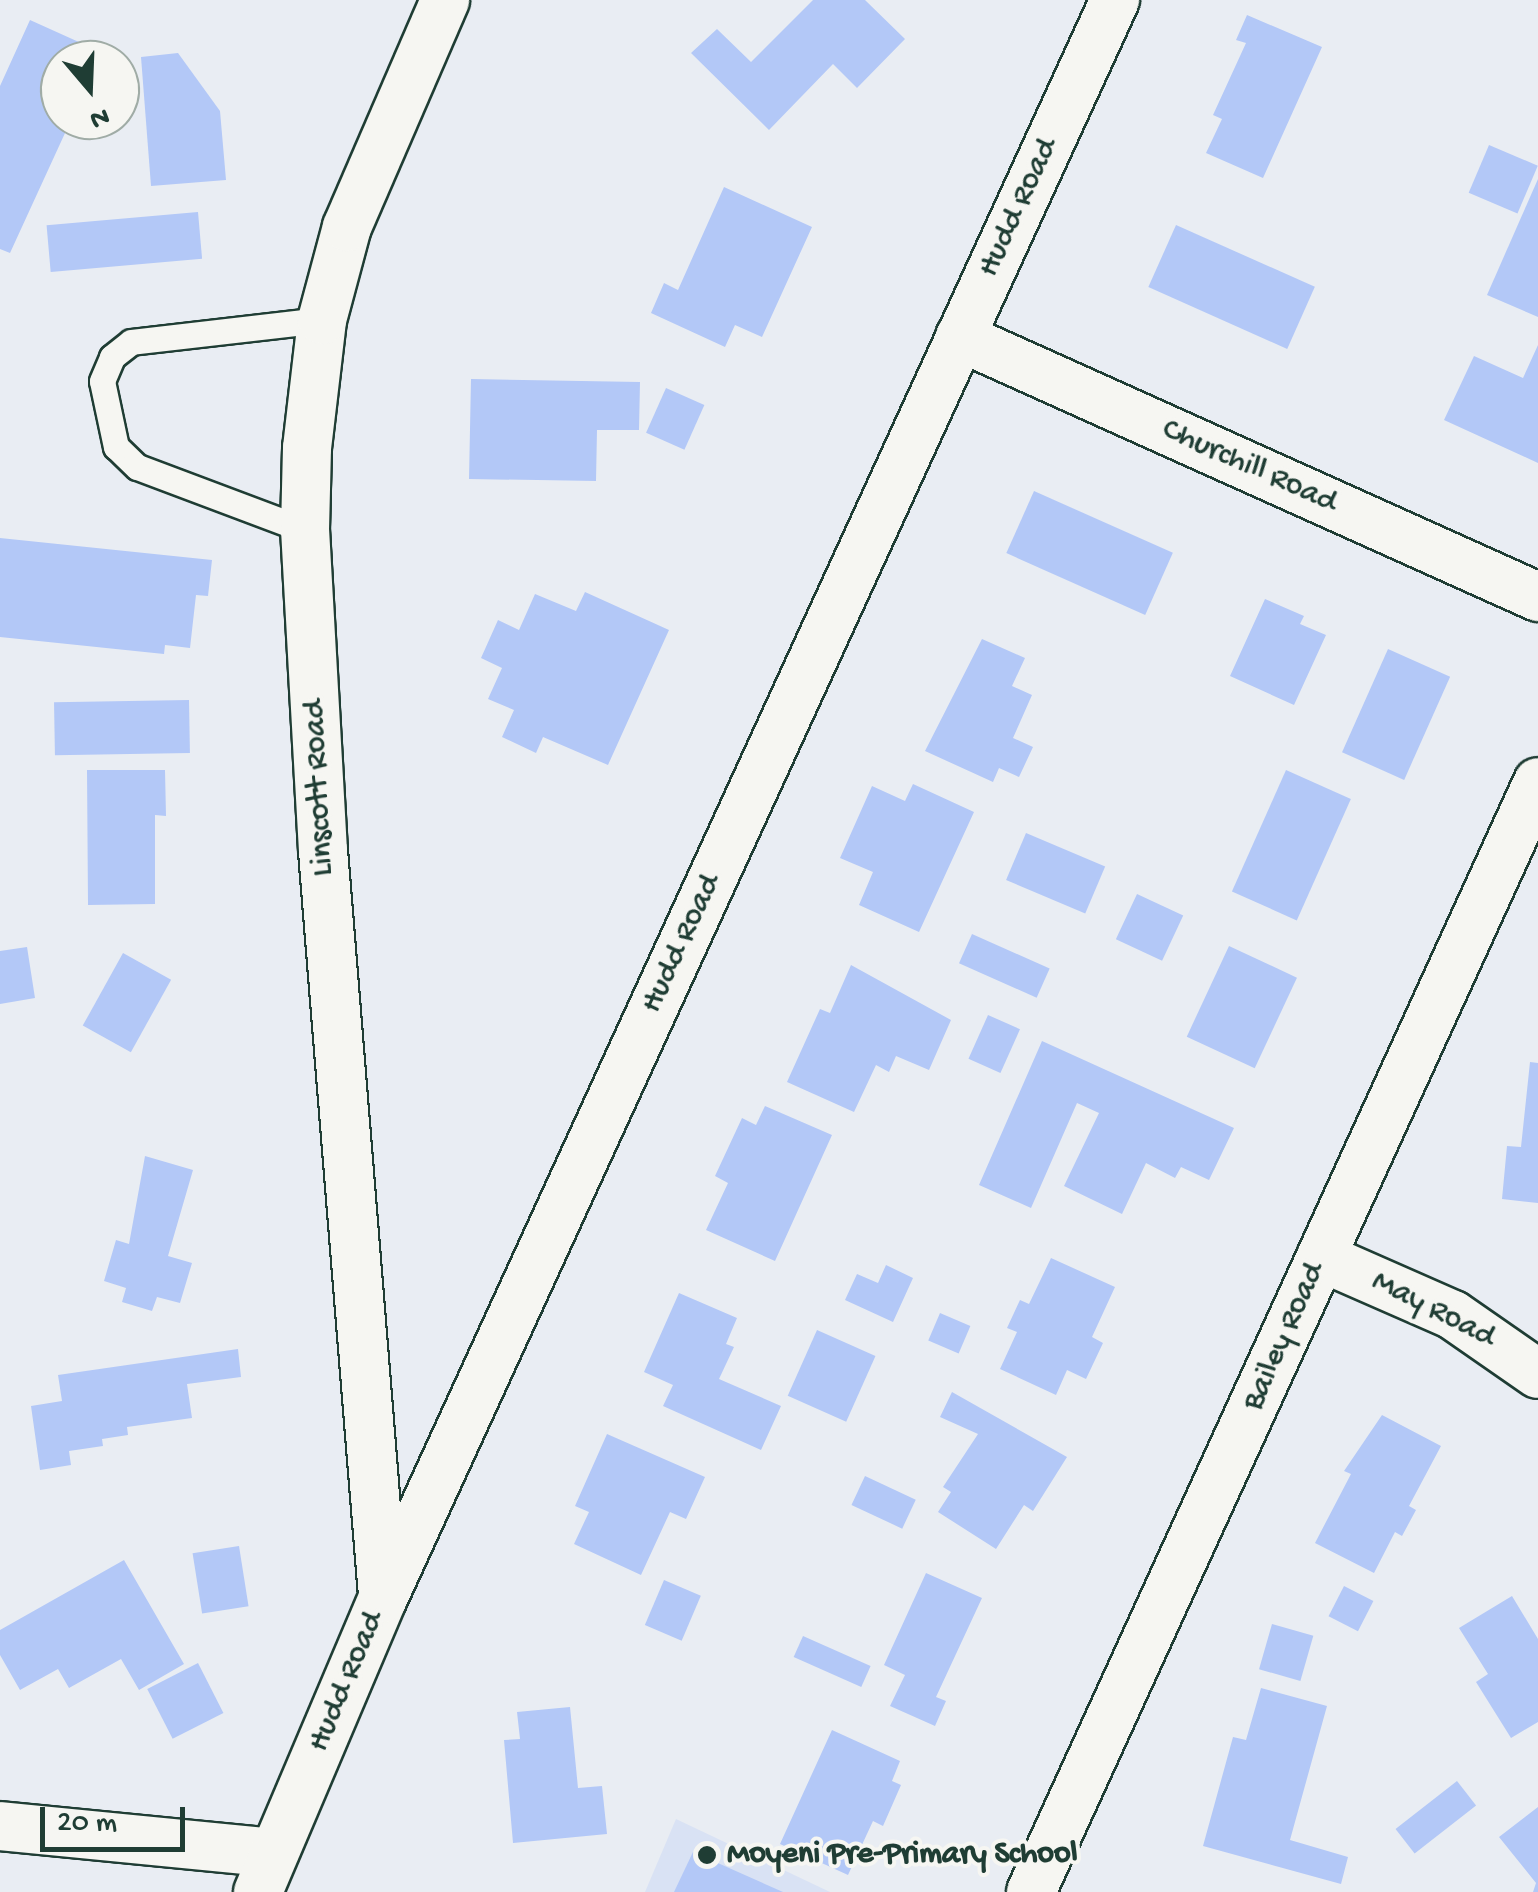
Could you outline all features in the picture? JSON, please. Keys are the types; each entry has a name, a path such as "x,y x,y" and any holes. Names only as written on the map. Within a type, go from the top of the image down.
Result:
{"street":[{"name":"Linscott Road","path":"383,1598 327,910 305,530 322,320 347,227 445,0"},
{"name":"Hudd Road","path":"264,1881 383,1598 1115,0"},
{"name":"Churchill Road","path":"960,337 1538,597"},
{"name":"Bailey Road","path":"1032,1892 1538,782"},
{"name":"May Road","path":"1321,1257 1453,1315 1538,1374"},
{"path":"0,1826 264,1881"}],"lane":[{"path":"305,530 137,467 116,448 102,382 112,357 131,342 322,320"}],"shaded area":[{"name":"Moyeni Pre-Primary School","path":"676,1819 830,1892 645,1892"}],"building":[{"path":"813,0 865,0 905,39 857,88 833,64 769,130 691,53 717,29 751,62"},
{"path":"1247,15 1322,47 1263,178 1206,153 1222,119 1213,115 1246,43 1236,40"},
{"path":"30,20 74,40 40,40 40,140 62,140 10,253 0,249 0,86"},
{"path":"178,53 220,111 226,180 151,186 141,57"},
{"path":"1489,145 1538,166 1517,214 1469,193"},
{"path":"1538,179 1538,317 1487,295"},
{"path":"724,187 812,227 762,337 735,325 725,347 651,313 664,283 678,290"},
{"path":"198,212 202,259 51,272 47,225"},
{"path":"1176,225 1315,287 1287,349 1148,287"},
{"path":"1538,345 1538,463 1444,420 1474,356 1523,378"},
{"path":"471,379 640,382 639,430 597,430 596,481 469,479"},
{"path":"666,388 704,405 684,450 646,433"},
{"path":"1034,491 1173,553 1145,615 1006,553"},
{"path":"0,538 212,560 208,596 196,595 190,648 165,645 164,654 0,637"},
{"path":"585,592 669,630 608,765 543,737 536,753 502,737 514,710 488,699 502,668 481,658 498,620 519,630 535,594 576,611"},
{"path":"1265,599 1304,616 1300,624 1326,635 1294,705 1230,676"},
{"path":"982,639 1025,658 1012,686 1032,695 1013,738 1033,747 1019,777 999,768 993,782 925,751"},
{"path":"1388,649 1450,677 1404,780 1342,752"},
{"path":"189,700 190,753 55,755 54,702"},
{"path":"87,770 165,770 166,816 155,815 155,904 88,905"},
{"path":"1286,770 1351,799 1297,920 1232,892"},
{"path":"913,784 974,812 919,932 859,905 873,872 840,858 872,786 905,801"},
{"path":"1026,833 1105,867 1085,914 1006,880"},
{"path":"1137,894 1183,916 1162,961 1116,939"},
{"path":"972,934 1050,969 1037,998 959,963"},
{"path":"1229,946 1297,978 1255,1068 1187,1037"},
{"path":"27,947 35,998 0,1004 0,951"},
{"path":"123,953 171,980 131,1052 83,1026"},
{"path":"851,965 951,1020 929,1070 896,1056 889,1072 876,1065 854,1112 787,1082 820,1009 830,1013"},
{"path":"988,1015 1020,1029 1000,1073 968,1059"},
{"path":"1042,1041 1234,1128 1209,1180 1181,1167 1175,1178 1146,1163 1122,1214 1064,1186 1099,1113 1077,1103 1031,1208 979,1185"},
{"path":"1530,1062 1538,1063 1538,1203 1502,1199 1507,1146 1521,1147"},
{"path":"765,1106 832,1135 775,1261 706,1230 728,1183 715,1176 742,1118 756,1125"},
{"path":"145,1156 193,1170 168,1256 192,1263 180,1303 157,1297 152,1311 122,1302 126,1288 104,1281 116,1240 129,1244"},
{"path":"1051,1258 1115,1287 1092,1337 1103,1343 1086,1379 1067,1370 1056,1395 1000,1369 1017,1332 1007,1328 1020,1300 1029,1304"},
{"path":"886,1265 913,1278 893,1322 845,1300 857,1274 878,1283"},
{"path":"679,1293 737,1318 726,1344 734,1347 719,1379 781,1406 761,1450 663,1406 673,1385 644,1372"},
{"path":"940,1313 970,1326 959,1354 928,1341"},
{"path":"817,1330 875,1356 846,1422 788,1396"},
{"path":"238,1349 241,1377 187,1384 192,1418 127,1427 128,1435 102,1439 103,1446 69,1451 71,1465 40,1470 31,1406 62,1401 58,1375"},
{"path":"952,1392 1067,1457 1033,1511 1024,1505 996,1549 938,1512 951,1492 943,1487 978,1434 940,1417"},
{"path":"1382,1415 1441,1446 1409,1506 1416,1510 1402,1536 1395,1532 1374,1573 1315,1543 1351,1474 1344,1471"},
{"path":"607,1434 705,1477 686,1519 670,1512 641,1575 574,1544 589,1512 575,1506"},
{"path":"865,1476 916,1500 902,1529 851,1505"},
{"path":"239,1546 249,1606 202,1614 193,1553"},
{"path":"124,1560 184,1664 139,1690 121,1659 69,1688 58,1669 20,1690 0,1655 0,1630"},
{"path":"926,1573 982,1598 936,1697 946,1701 935,1726 890,1706 905,1675 884,1665"},
{"path":"664,1580 701,1596 682,1641 645,1625"},
{"path":"1344,1586 1373,1601 1358,1631 1329,1616"},
{"path":"1512,1596 1538,1639 1538,1722 1511,1738 1476,1682 1488,1674 1459,1628"},
{"path":"1272,1624 1313,1636 1300,1681 1259,1669"},
{"path":"803,1636 871,1666 861,1687 794,1657"},
{"path":"198,1663 223,1713 173,1739 147,1689"},
{"path":"1261,1688 1327,1706 1290,1840 1348,1857 1341,1884 1203,1846 1233,1737 1246,1740"},
{"path":"570,1707 578,1788 602,1786 607,1834 513,1843 504,1740 520,1739 517,1712"},
{"path":"832,1730 900,1761 892,1781 901,1785 883,1826 873,1821 848,1875 780,1844"},
{"path":"1457,1781 1476,1805 1415,1853 1396,1829"},
{"path":"1538,1807 1538,1892 1533,1892 1536,1883 1499,1837"},
{"path":"693,1852 783,1892 674,1892"}],"place":[{"name":"Moyeni Pre-Primary School","path":"707,1855"}]}
